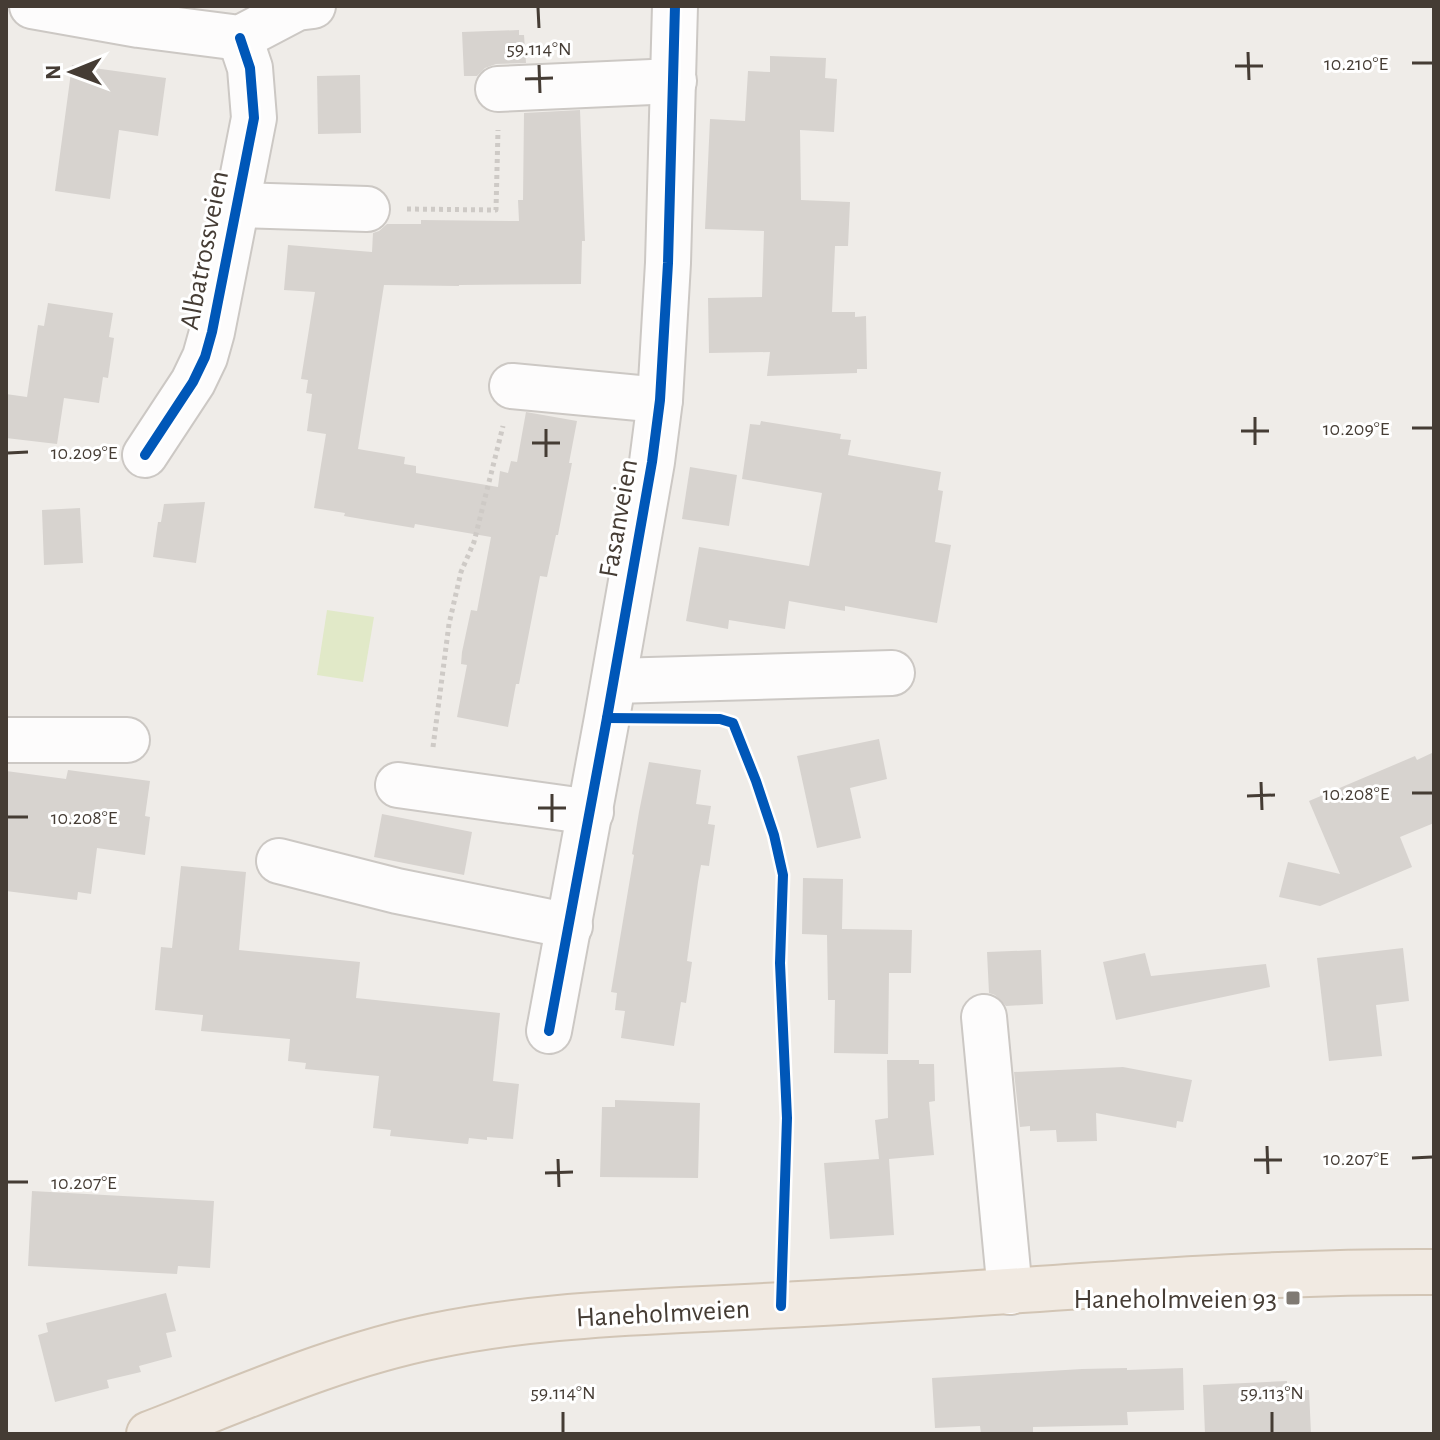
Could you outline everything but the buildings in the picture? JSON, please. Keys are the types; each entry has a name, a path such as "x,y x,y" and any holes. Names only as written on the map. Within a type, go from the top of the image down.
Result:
{"main road":[{"name":"Haneholmveien","path":"149,1434 343,1360 431,1336 516,1321 1328,1273 1434,1272"}],"street":[{"path":"32,6 139,25 240,38 297,8 313,6"},
{"name":"Fasanveien","path":"549,1031 591,812 660,400 668,263 675,6"},
{"name":"Albatrossveien","path":"145,455 193,382 212,332 254,118 250,68 240,38"},
{"path":"498,89 674,81"},
{"path":"237,205 367,209"},
{"path":"512,386 660,400"},
{"path":"614,681 892,673"},
{"path":"6,740 127,740"},
{"path":"413,788 591,812"},
{"path":"279,861 397,891 570,926"},
{"path":"984,1017 1010,1292"}],"path":[{"path":"367,209 496,210 498,89"},
{"path":"413,788 461,572 474,542 512,386"}],"green space":[{"path":"327,610 374,617 363,682 317,675"}],"cycle path":[{"path":"549,1031 607,718 660,400 668,263 675,6"},
{"path":"145,455 193,382 212,332 254,118 250,68 240,38"},
{"path":"607,718 720,719 733,723 774,835 783,875 780,963 787,1118 781,1306"}],"place":[{"name":"Haneholmveien 93","path":"1293,1298"}]}
